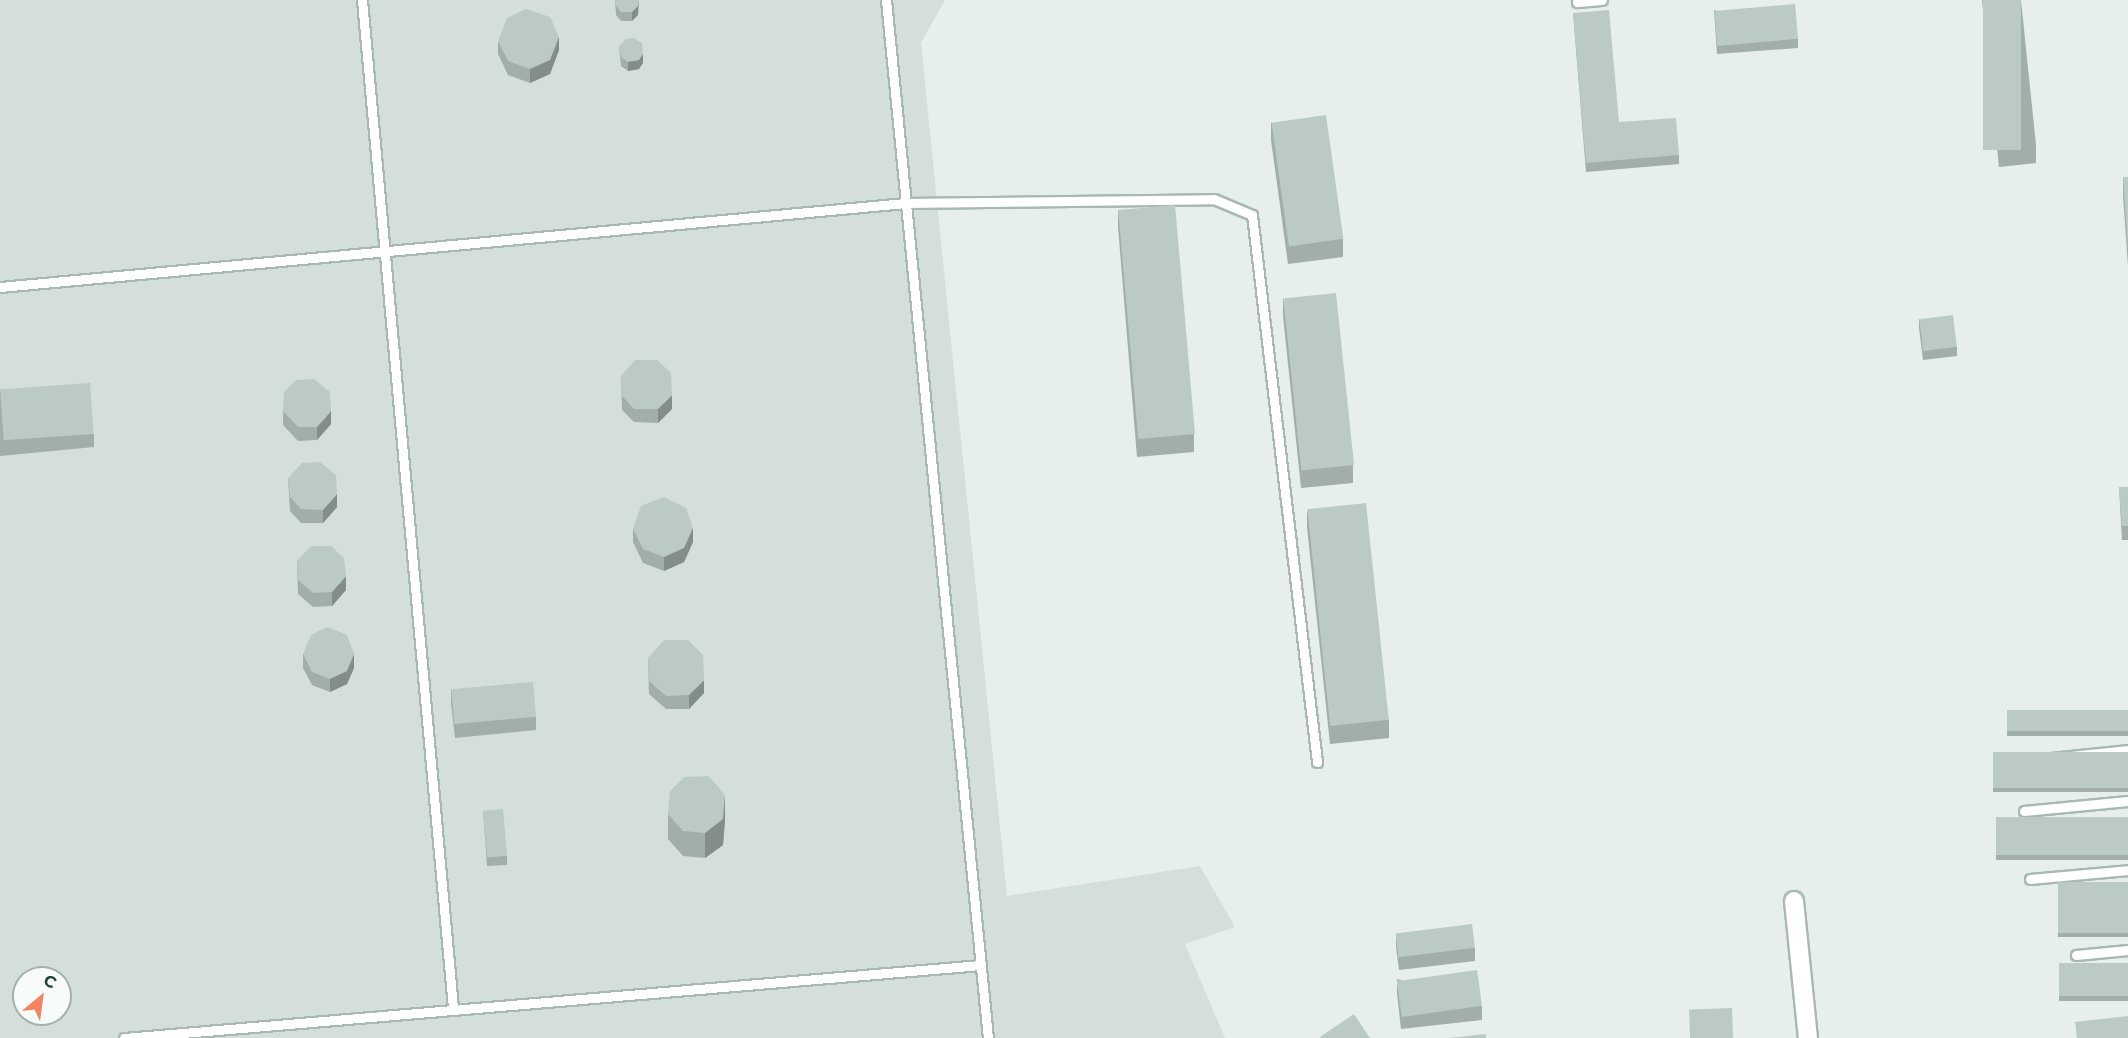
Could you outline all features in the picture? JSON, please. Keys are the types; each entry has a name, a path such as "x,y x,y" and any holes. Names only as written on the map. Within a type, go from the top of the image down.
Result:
{"street":[{"path":"1794,901 1808,1038"}],"lane":[{"path":"362,0 453,1007"},
{"path":"886,0 988,1038"},
{"path":"1577,3 1602,0"},
{"path":"0,286 906,203 1214,199 1252,215 1317,762"},
{"path":"2022,761 2128,750"},
{"path":"2024,811 2128,801"},
{"path":"2030,879 2128,870"},
{"path":"2076,955 2128,950"},
{"path":"124,1038 453,1007 981,965"}],"shaded area":[{"path":"0,0 945,0 921,43 1007,896 1200,866 1235,927 1185,944 1225,1038 0,1038"}],"building":[{"path":"615,0 639,0 638,6 632,12 621,12"},
{"path":"1983,0 2021,0 2021,150 1983,150"},
{"path":"1795,4 1798,39 1717,46 1714,11"},
{"path":"526,9 550,17 559,37 550,60 530,69 508,61 498,41 507,18"},
{"path":"1609,10 1619,122 1676,118 1679,155 1586,163 1573,13"},
{"path":"634,38 642,43 643,54 639,60 628,62 621,57 619,46 626,39"},
{"path":"1326,115 1343,239 1289,246 1272,123"},
{"path":"2123,177 2128,177 2128,249"},
{"path":"1175,205 1195,434 1138,439 1118,210"},
{"path":"1336,293 1354,465 1301,471 1283,299"},
{"path":"1953,315 1957,347 1923,351 1919,319"},
{"path":"635,360 657,360 671,373 672,395 658,409 634,409 622,396 621,376"},
{"path":"314,379 330,392 331,411 317,427 298,427 283,411 284,392 296,380"},
{"path":"90,383 94,434 4,440 0,389"},
{"path":"320,462 336,475 337,494 323,510 301,509 290,497 288,478 302,463"},
{"path":"2119,487 2128,487 2128,526 2122,526"},
{"path":"664,497 686,508 693,528 684,548 664,557 643,549 633,529 641,506"},
{"path":"1366,503 1389,720 1330,726 1307,509"},
{"path":"311,546 331,546 344,558 346,576 332,592 313,593 298,580 297,561"},
{"path":"327,627 347,635 354,654 347,671 330,679 312,672 303,654 311,635"},
{"path":"664,640 688,640 703,655 704,680 689,695 666,696 649,681 648,658"},
{"path":"533,682 536,717 454,724 451,689"},
{"path":"2007,710 2128,710 2128,731 2007,731"},
{"path":"1993,752 2128,752 2128,788 1993,788"},
{"path":"709,776 725,795 723,819 705,833 683,831 668,814 670,791 684,777"},
{"path":"503,809 507,856 487,858 483,811"},
{"path":"1996,817 2128,817 2128,855 1996,855"},
{"path":"2058,882 2128,882 2128,933 2058,933"},
{"path":"1472,924 1475,948 1398,957 1396,933"},
{"path":"2059,963 2128,963 2128,996 2059,996"},
{"path":"1477,970 1482,1006 1402,1017 1397,981"},
{"path":"1732,1008 1733,1038 1690,1038 1689,1010"},
{"path":"1354,1014 1370,1038 1320,1037"},
{"path":"2128,1016 2128,1038 2077,1038 2075,1022"},
{"path":"1486,1034 1486,1038 1448,1038"}]}
